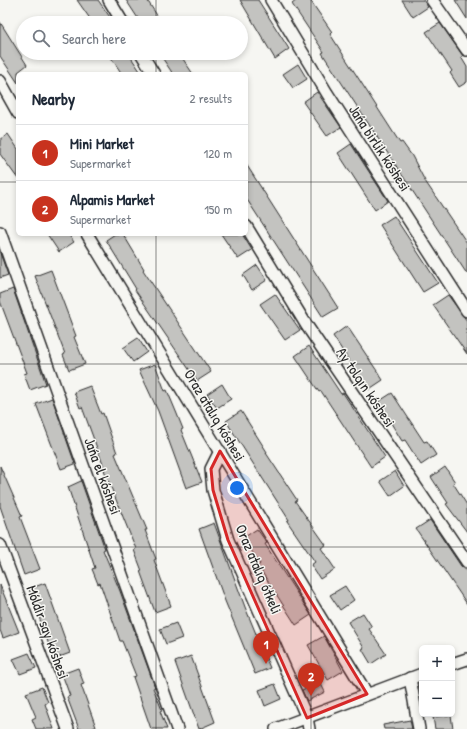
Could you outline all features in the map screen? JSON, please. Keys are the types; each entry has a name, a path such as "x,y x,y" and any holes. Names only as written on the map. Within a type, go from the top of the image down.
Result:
{"street":[{"path":"109,0 119,16"},
{"name":"Jańa birlik kóshesi","path":"271,0 327,93 467,311"},
{"path":"432,0 467,50"},
{"path":"145,60 153,72"},
{"path":"0,81 16,109"},
{"name":"Ay tolqın kóshesi","path":"248,229 306,326 467,562"},
{"name":"Jańa el kóshesi","path":"0,232 177,729"},
{"name":"Oraz atalıq kóshesi","path":"88,236 367,694"},
{"name":"Oraz atalıq ótkeli","path":"220,451 211,470 213,490 228,540 308,723"},
{"name":"Móldir say kóshesi","path":"0,545 68,729"},
{"path":"455,663 467,659"},
{"path":"276,729 308,723 367,694 419,675"},
{"path":"410,678 419,729"}],"highlighted area":[{"path":"220,451 367,694 307,718 228,540 213,490 211,469"}],"building":[{"path":"77,0 98,0 109,16 88,16"},
{"path":"126,0 147,0 157,16 136,16"},
{"path":"240,0 258,0 289,49 275,59"},
{"path":"297,0 310,0 332,32 330,34 400,143 402,142 412,156 425,181 467,243 467,274 322,53 324,52 292,4"},
{"path":"402,0 423,0 428,7 413,17"},
{"path":"455,0 467,0 467,19"},
{"path":"0,22 16,47 16,60 24,60 27,65 16,72 16,80 0,56"},
{"path":"440,23 463,56 461,57 467,67 467,82 459,87 450,73 452,71 426,32"},
{"path":"113,60 133,60 141,72 121,72"},
{"path":"164,60 184,60 192,72 172,72"},
{"path":"298,64 307,79 293,88 283,74"},
{"path":"317,92 341,127 327,136 303,102"},
{"path":"8,134 16,146 16,176 0,154 0,140"},
{"path":"351,144 388,201 375,210 338,153"},
{"path":"248,167 338,308 323,317 248,201"},
{"path":"394,216 438,283 423,292 380,225"},
{"path":"48,236 70,236 74,242 59,252"},
{"path":"112,236 124,236 144,269 143,270 211,372 197,381 135,290 136,289 106,240"},
{"path":"222,236 243,236 252,250 238,259"},
{"path":"0,253 8,275 0,278"},
{"path":"257,265 267,280 252,290 243,275"},
{"path":"51,270 85,364 69,370 63,355 65,354 35,276"},
{"path":"13,289 46,384 30,390 24,374 27,373 0,301 0,294"},
{"path":"275,294 300,330 285,340 260,304"},
{"path":"448,295 467,321 467,354 433,305"},
{"path":"347,326 383,380 368,390 333,336"},
{"path":"138,338 147,352 133,362 123,348"},
{"path":"309,346 341,394 343,393 385,457 371,467 321,391 319,392 295,356"},
{"path":"155,364 165,391 167,390 183,429 181,430 202,482 186,488 158,411 139,370"},
{"path":"222,384 231,399 217,408 207,394"},
{"path":"90,386 101,414 103,413 117,453 115,454 147,530 145,530 156,559 154,560 171,606 155,612 140,571 142,571 134,550 136,549 104,470 82,407 80,408 74,392"},
{"path":"392,393 424,442 427,441 436,455 421,465 405,440 402,441 378,402"},
{"path":"52,398 75,464 61,469 36,404"},
{"path":"241,411 267,452 266,453 297,500 295,501 326,545 321,548 335,569 320,579 311,565 315,562 287,521 289,520 226,421"},
{"path":"0,466 22,516 20,517 40,569 24,575 0,506"},
{"path":"445,467 467,505 467,532 446,504 448,503 431,477"},
{"path":"395,471 404,486 390,496 380,481"},
{"path":"81,481 105,549 103,550 120,591 155,687 153,688 162,710 160,711 167,729 151,729 133,677 136,676 122,641 120,641 100,583 98,584 92,569 95,568 68,487"},
{"path":"430,520 461,566 467,571 467,604 416,529"},
{"path":"214,523 245,607 270,668 255,674 225,601 199,529"},
{"path":"257,529 267,543 265,544 311,615 296,625 258,566 260,564 243,538"},
{"path":"45,583 70,653 54,659 29,589"},
{"path":"0,585 19,632 3,638 0,630"},
{"path":"345,586 354,600 340,610 330,595"},
{"path":"363,613 372,627 369,629 386,654 371,664 362,649 364,648 348,622"},
{"path":"176,623 182,638 166,644 160,629"},
{"path":"324,636 343,671 328,680 308,645"},
{"path":"29,653 36,668 20,674 13,659"},
{"path":"191,656 215,722 199,729 175,662"},
{"path":"78,668 84,684 81,685 96,727 90,729 79,729 67,697 70,696 62,674"},
{"path":"320,682 325,692 307,701 302,690"},
{"path":"275,684 281,699 265,706 259,690"},
{"path":"42,687 48,702 45,704 54,729 36,729 32,719 36,717 26,693"},
{"path":"433,717 451,717 453,729 435,729"},
{"path":"410,720 412,729 384,729 383,725"}],"place":[{"name":"Mini Market","path":"266,664"},
{"name":"Alpamis Market","path":"311,696"}]}
